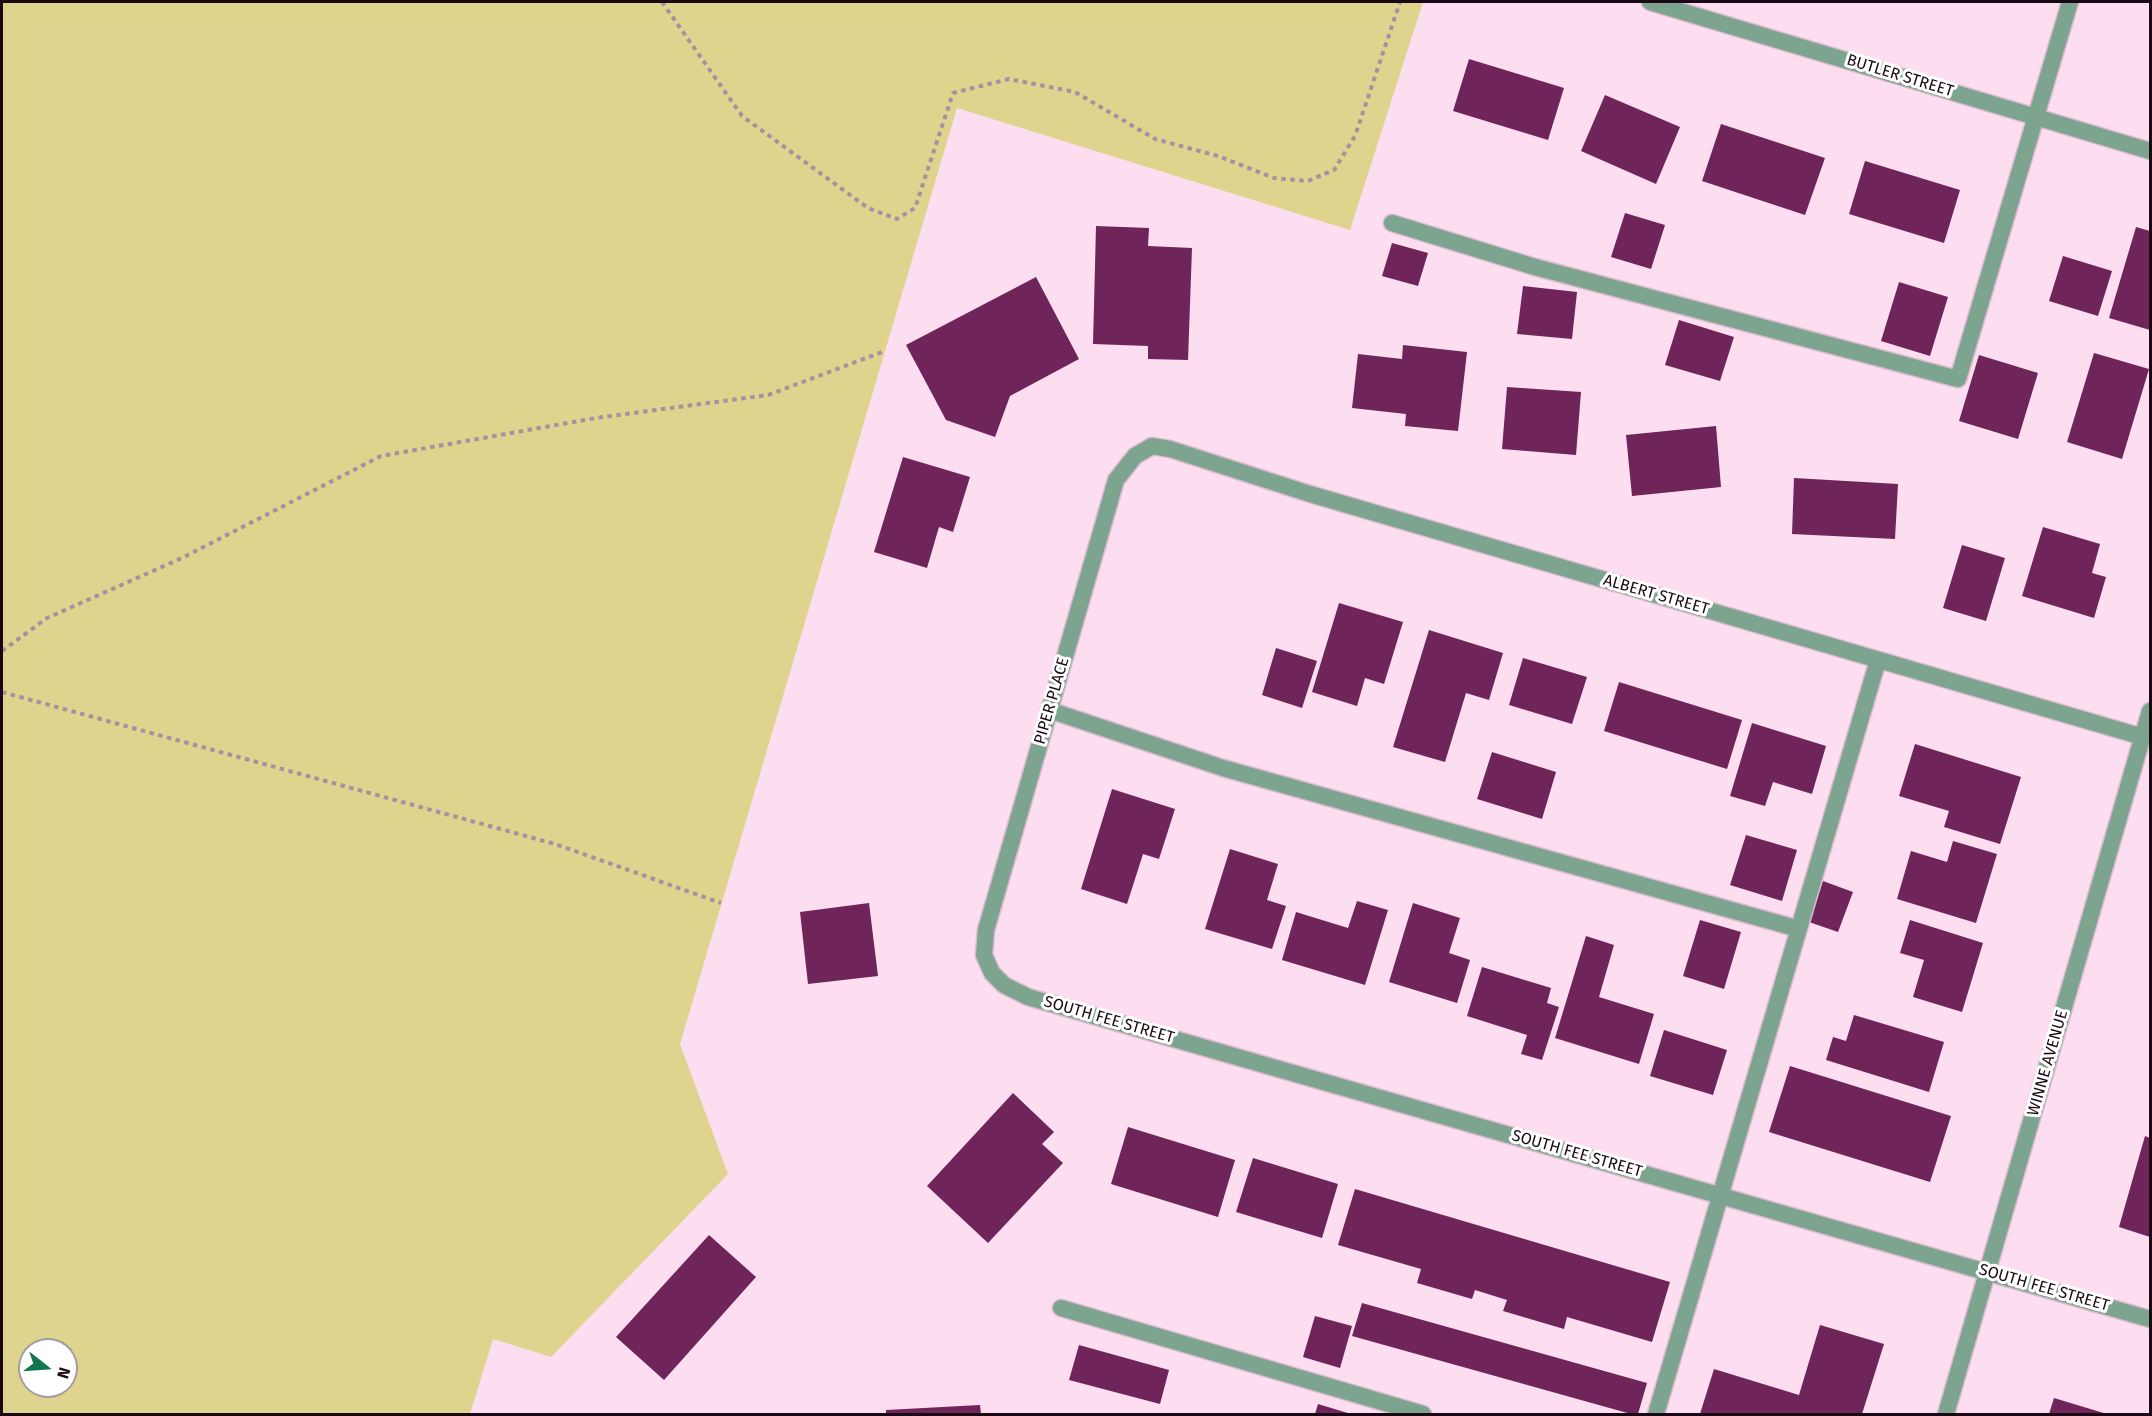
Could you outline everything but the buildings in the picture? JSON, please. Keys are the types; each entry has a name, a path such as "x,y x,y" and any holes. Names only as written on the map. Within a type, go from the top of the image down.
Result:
{"street":[{"name":"BUTLER STREET","path":"1650,2 2151,151"},
{"path":"1392,223 1535,267 1958,379 2070,2"},
{"name":"PIPER PLACE","path":"1004,985 992,973 984,955 986,930 1116,480 1135,456 1152,446 1170,449"},
{"name":"ALBERT STREET","path":"1170,449 1310,494 2143,737"},
{"path":"1656,1414 1878,660"},
{"path":"1049,710 1223,768 1799,929"},
{"name":"WINNE AVENUE","path":"1946,1414 2151,711"},
{"name":"SOUTH FEE STREET","path":"1004,985 1028,997 2151,1319"},
{"path":"1061,1308 1423,1414"}],"path":[{"path":"662,2 742,116 868,208 897,219 915,207 953,93 1009,79 1075,93 1155,139 1218,156 1274,178 1308,181 1334,170 1355,136 1400,2"},
{"path":"2,651 46,618 182,558 381,456 596,418 768,395 885,351"},
{"path":"2,692 555,844 721,903"}],"shaded area":[{"path":"2,2 1423,2 1350,230 957,108 680,1044 728,1174 551,1357 493,1339 470,1414 2,1414"}]}
